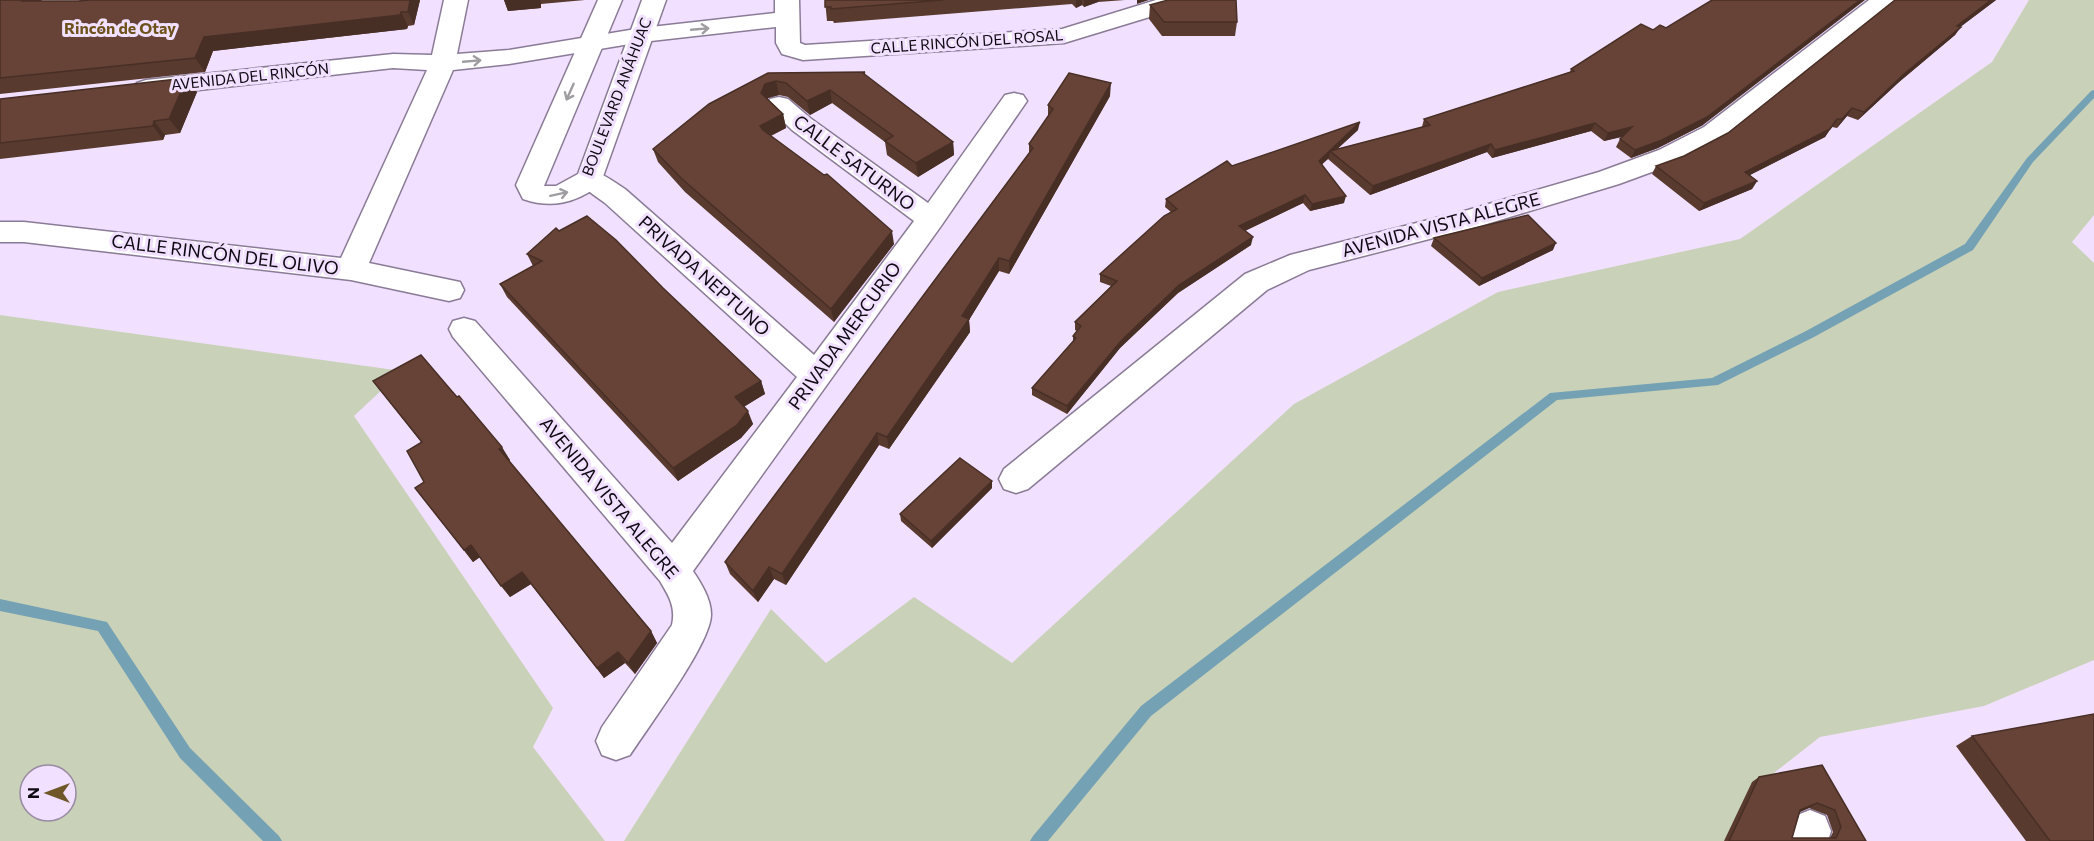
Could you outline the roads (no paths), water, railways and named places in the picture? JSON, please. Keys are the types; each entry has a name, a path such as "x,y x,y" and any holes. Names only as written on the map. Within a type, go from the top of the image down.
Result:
{"street":[{"path":"351,270 446,54 456,0"},
{"path":"648,16 766,0"},
{"name":"CALLE RINCÓN DEL ROSAL","path":"787,21 791,49 820,53 1034,40 1064,36 1181,0"},
{"name":"AVENIDA VISTA ALEGRE","path":"1016,479 1256,282 1300,262 1470,219 1609,178 1669,156 1713,134 1884,0"},
{"path":"648,16 787,21"},
{"name":"AVENIDA DEL RINCÓN","path":"119,91 446,54 508,57 600,23 648,16"},
{"name":"BOULEVARD ANÁHUAC","path":"600,23 573,147 590,179 576,189 555,196 540,195 533,192 530,185 573,147 648,16"},
{"name":"PRIVADA MERCURIO","path":"673,570 931,219 1014,101"},
{"name":"CALLE SATURNO","path":"779,105 801,124 931,219"},
{"name":"PRIVADA NEPTUNO","path":"590,179 615,196 816,375"},
{"name":"CALLE RINCÓN DEL OLIVO","path":"0,232 24,232 351,270 449,290"},
{"name":"AVENIDA VISTA ALEGRE","path":"464,328 673,570 694,609 689,632 616,741"}],"waterway":[{"path":"1038,841 1146,711 1554,396 1714,382 1810,334 1969,247 2030,160 2094,93"},
{"path":"0,605 102,626 185,753 274,841"}],"district":[{"name":"Rincón de Otay","path":"120,28"}]}
